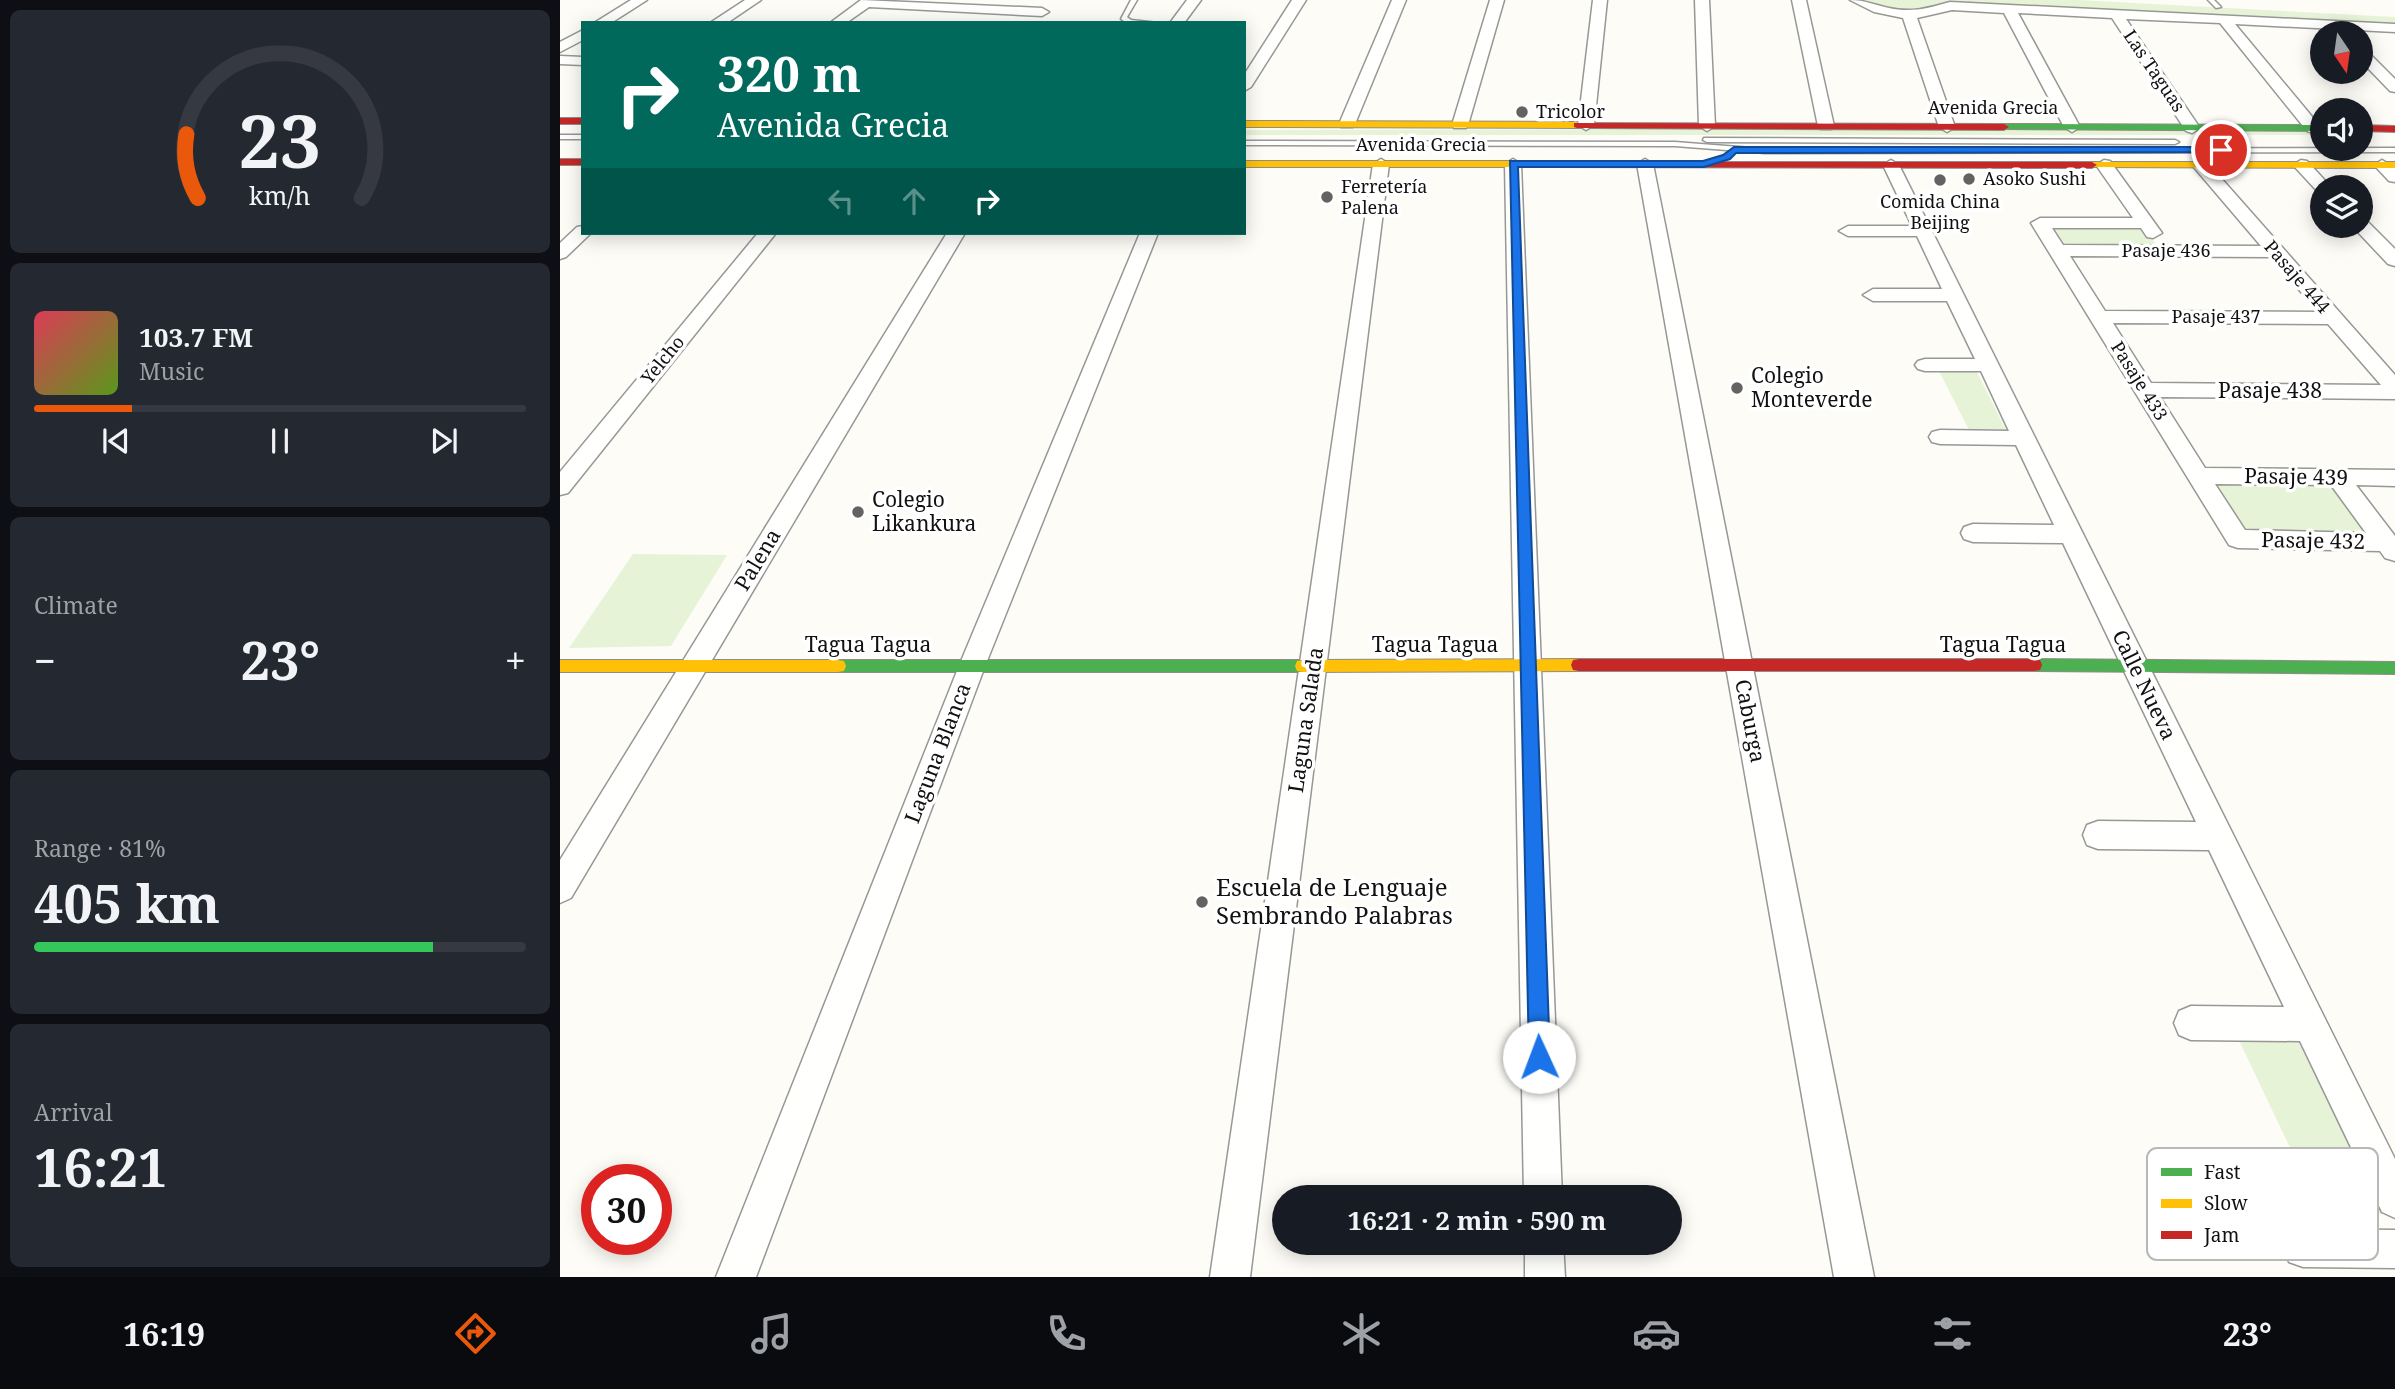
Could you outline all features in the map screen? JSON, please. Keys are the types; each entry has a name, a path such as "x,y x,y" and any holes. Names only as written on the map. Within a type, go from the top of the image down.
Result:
{"main road":[{"path":"560,121 581,121"},
{"name":"Avenida Grecia","path":"1246,124 2072,127 2310,133"},
{"path":"1513,164 1484,158 1474,152 1471,141 1488,128 1518,125"},
{"path":"1704,164 1726,157 1734,145 1724,132 1707,126"},
{"path":"2373,128 2395,129"},
{"path":"560,162 581,162"},
{"name":"Avenida Grecia","path":"1246,164 2388,165"},
{"name":"Tagua Tagua","path":"560,666 2135,665 2395,668"}],"street":[{"path":"604,21 640,0"},
{"path":"720,21 754,0"},
{"path":"840,21 868,1 1037,18 1054,0"},
{"path":"1178,21 1194,0"},
{"path":"1246,84 1298,0"},
{"path":"1347,124 1399,0"},
{"path":"1460,125 1497,0"},
{"path":"1586,125 1601,0"},
{"path":"1702,0 1707,126"},
{"path":"1799,0 1826,126"},
{"path":"1857,0 1888,12 1909,15 1935,13 1951,3 2116,14 2218,9 2310,25"},
{"path":"2093,0 2218,9 2395,16"},
{"path":"2008,8 2072,127"},
{"path":"2218,9 2310,122"},
{"name":"Las Taguas","path":"2116,14 2192,128"},
{"path":"1909,15 1947,127"},
{"path":"2373,28 2395,27"},
{"path":"560,48 572,37"},
{"path":"560,60 581,61"},
{"path":"2373,65 2395,88"},
{"name":"Laguna Salada","path":"1230,1277 1381,164"},
{"path":"1513,164 1543,1185"},
{"name":"Caburga","path":"1645,164 1854,1277"},
{"name":"Calle Nueva","path":"1891,164 2370,1148"},
{"path":"2104,165 2167,251"},
{"name":"Pasaje 444","path":"2200,165 2395,390"},
{"path":"2301,165 2311,175"},
{"path":"2388,165 2395,177"},
{"name":"Pasaje 433","path":"2146,223 2040,223 2238,539"},
{"path":"1848,231 1923,231"},
{"path":"560,253 581,233"},
{"name":"Yelcho","path":"560,487 765,235"},
{"name":"Palena","path":"560,888 955,235"},
{"name":"Laguna Blanca","path":"736,1277 972,666 1148,235"},
{"path":"2373,237 2395,260"},
{"name":"Pasaje 436","path":"2057,250 2276,252"},
{"path":"1873,295 1954,295"},
{"name":"Pasaje 437","path":"2098,317 2334,318"},
{"path":"1925,365 1989,365"},
{"name":"Pasaje 438","path":"2144,390 2395,390"},
{"path":"1940,438 2024,438"},
{"name":"Pasaje 439","path":"2198,476 2395,478"},
{"path":"2339,478 2391,547"},
{"path":"1973,533 2071,534"},
{"name":"Pasaje 432","path":"2238,539 2391,547"},
{"path":"2098,835 2218,836"},
{"path":"2191,1023 2310,1024"},
{"name":"Calle Nueva","path":"2378,1164 2395,1199"},
{"path":"1544,1255 1545,1277"}],"lane":[{"path":"1128,21 1123,18 1134,0"},
{"path":"1734,145 2310,133"},
{"path":"560,137 581,137"},
{"path":"1246,140 2395,150"},
{"path":"2373,142 2395,142"},
{"path":"560,144 581,144"}],"green space":[{"path":"1862,0 2079,0 2395,17 2395,26 2373,25 2373,21 2310,22 1945,4 1903,11"},
{"path":"1246,130 2310,131 2310,135 1246,135"},
{"path":"2047,225 2142,225 2159,248 2061,247"},
{"path":"1937,367 1975,368 2006,430 1969,430"},
{"path":"2213,482 2332,484 2368,535 2244,533"},
{"path":"633,554 727,555 671,646 569,648"},
{"path":"2236,1034 2295,1035 2351,1148 2290,1148"}],"traffic: fast":[{"path":"2004,127 2310,128"},
{"path":"2034,665 2395,668"},
{"path":"838,666 1303,666"}],"traffic: slow":[{"path":"1246,124 1577,125"},
{"path":"1246,164 1548,164"},
{"path":"2092,165 2395,165"},
{"path":"1303,666 1579,665"},
{"path":"560,666 838,666"}],"traffic: jam":[{"path":"560,121 581,121"},
{"path":"1577,125 2004,127"},
{"path":"2373,128 2395,129"},
{"path":"560,162 581,162"},
{"path":"1548,164 2092,165"},
{"path":"1579,665 2034,665"}],"place":[{"name":"Tricolor","path":"1522,112"},
{"name":"Asoko Sushi","path":"1969,179"},
{"name":"Comida China Beijing","path":"1940,180"},
{"name":"Ferretería Palena","path":"1327,197"},
{"name":"Colegio Monteverde","path":"1737,388"},
{"name":"Colegio Likankura","path":"858,512"},
{"name":"Escuela de Lenguaje Sembrando Palabras","path":"1202,902"}],"route":[{"path":"1539,1057 1513,164 1704,164 1726,157 1734,150 2221,150"}]}
